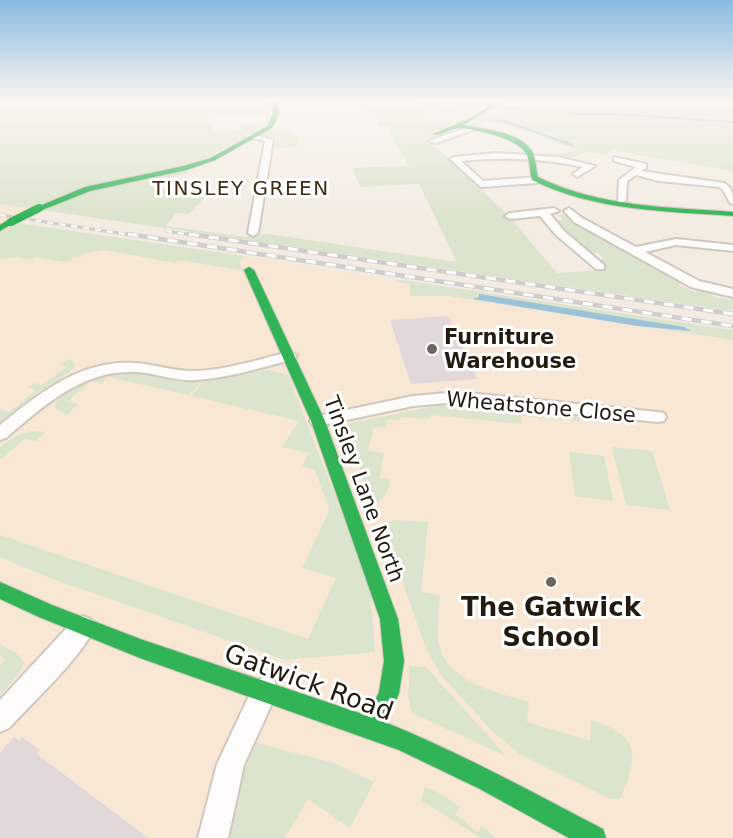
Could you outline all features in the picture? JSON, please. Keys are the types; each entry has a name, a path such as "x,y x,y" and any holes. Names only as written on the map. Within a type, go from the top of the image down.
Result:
{"street":[{"path":"5,225 39,208 88,189 199,164 247,140"},
{"path":"253,233 269,140"},
{"path":"509,140 527,148 533,176 551,188 576,196 733,214"},
{"path":"537,180 481,184 454,159 498,155 595,163 578,174"},
{"path":"617,159 643,166 623,180 621,201"},
{"path":"664,179 682,171 713,177 705,183"},
{"path":"633,172 664,179 730,188 733,201"},
{"path":"576,196 569,204 569,211 578,220 695,284 733,293"},
{"path":"510,216 569,211"},
{"path":"543,213 560,232 600,267"},
{"path":"634,251 676,242 733,248"},
{"path":"567,256 587,254"},
{"name":"Tinsley Lane North","path":"249,270 318,421 390,623 394,661 389,693 373,730"},
{"path":"0,434 51,393 74,380 98,371 136,367 196,376 290,356"},
{"name":"Wheatstone Close","path":"318,421 412,401 458,397 658,417"},
{"name":"Gatwick Road","path":"0,590 22,602 83,627 265,690 447,760 594,838"},
{"path":"0,719 53,663 83,627"},
{"path":"213,838 231,764 265,690"}],"shaded area":[{"path":"0,204 32,209 8,222 251,257 411,284 410,296 448,296 733,340 733,838 0,838"}],"green space":[{"path":"0,140 239,140 183,171 186,173 150,185 205,197 189,214 176,213 166,226 246,237 268,234 457,262 419,184 360,187 353,169 348,168 409,166 394,140 437,140 431,142 508,215 557,273 605,270 597,261 605,259 598,253 590,253 566,234 556,221 563,220 559,215 552,215 564,214 683,282 678,284 695,292 701,290 712,292 713,297 733,300 733,311 0,204"},
{"path":"276,140 299,140 299,144 292,147 275,148"},
{"path":"549,140 733,140 733,171 613,150 604,155 585,152 570,158 561,158 548,153 557,155 578,150"},
{"path":"17,223 244,256 239,263 244,271 179,260 175,263 104,250 82,254 80,258 74,257 66,262 36,257 30,260 17,257 0,259 0,232"},
{"path":"402,280 733,330 733,340 448,296 410,296 410,284 392,281"},
{"path":"70,359 76,365 70,372 40,391 0,423 0,409 9,412 36,390 28,388 34,383 42,385 66,367 59,364"},
{"path":"269,370 288,375 370,584 375,652 285,660 50,578 0,557 0,535 308,639 336,578 302,568 329,508 315,470 302,466 309,453 282,447 299,421 191,396 203,382"},
{"path":"140,373 201,382 189,395 108,377 101,384 91,381 68,401 78,404 66,415 55,408 59,398 78,384 104,376"},
{"path":"439,405 579,415 581,421 522,416 522,424 430,415 429,419 401,417 400,420 387,419 386,428 374,427 368,451 384,453 379,478 390,479 382,499 370,506 348,424"},
{"path":"46,432 36,441 25,439 0,460 0,447 21,434"},
{"path":"612,447 652,451 670,510 626,505"},
{"path":"569,452 604,456 613,501 575,496"},
{"path":"396,520 428,522 421,592 440,595 438,638 442,653 449,665 472,683 529,702 527,722 590,741 591,720 620,733 631,749 632,759 620,799 611,799 520,754 492,731 441,675 426,649 384,529 387,522"},
{"path":"0,644 19,655 24,663 17,676 0,695 0,665 5,659 0,656"},
{"path":"410,666 426,667 506,756 412,713 408,696"},
{"path":"256,743 334,763 374,782 350,828 308,799 285,838 228,838 240,781"},
{"path":"425,787 443,795 460,807 455,815 478,832 482,826 496,838 481,838 421,800"}],"water":[{"path":"479,294 684,327 691,331 637,326 473,299 479,297"}],"building":[{"name":"Furniture Warehouse","path":"448,316 477,379 411,384 390,320"},
{"path":"14,737 19,741 22,737 40,750 37,754 148,838 0,838 0,753"}],"waterway":[{"path":"558,140 572,145"}],"railway":[{"path":"0,215 138,236"},
{"path":"166,231 199,236"},
{"path":"128,234 733,326"},
{"path":"189,234 733,314"}],"traffic: fast":[{"path":"39,208 88,189 186,168 213,159 247,140"},
{"path":"513,140 523,145 530,154 535,178 579,196 631,206 733,214"},
{"path":"11,222 39,208"},
{"path":"0,228 11,222"},
{"path":"249,270 318,421 389,619 394,661 389,693 373,730"},
{"path":"0,590 93,631 407,742 488,781 594,838"}],"place":[{"name":"Furniture Warehouse","path":"432,349"},
{"name":"The Gatwick School","path":"551,582"}],"district":[{"name":"TINSLEY GREEN","path":"241,188"}]}
